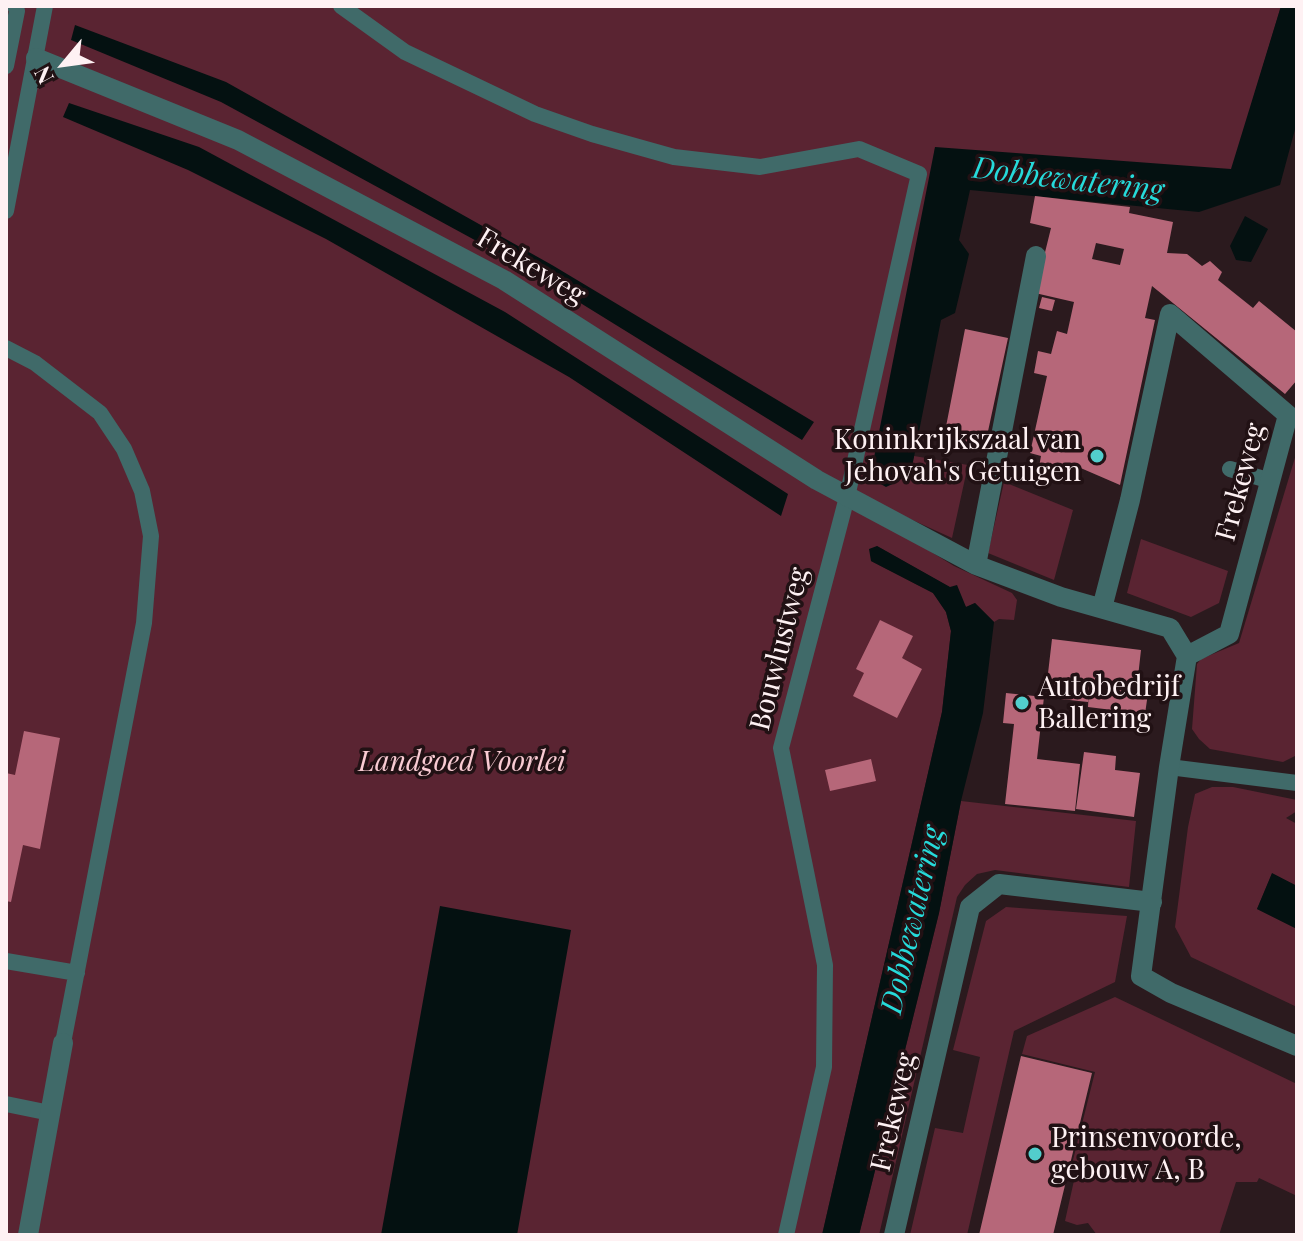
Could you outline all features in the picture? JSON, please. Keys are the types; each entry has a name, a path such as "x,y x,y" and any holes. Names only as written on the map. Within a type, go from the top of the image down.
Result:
{"street":[{"name":"Frekeweg","path":"36,58 238,140 504,280 847,497 976,565 1061,597 1170,628 1187,656 1229,634 1288,415 1170,314 1134,485 1102,608"},
{"path":"976,565 1036,256"},
{"path":"1187,656 1141,976 1171,993 1297,1046"},
{"name":"Frekeweg","path":"894,1235 970,907 999,884 1152,902"},
{"path":"28,1235 63,1043"}],"lane":[{"path":"6,66 17,11 15,6"},
{"path":"6,211 45,6"},
{"name":"Bouwlustweg","path":"341,6 405,52 535,114 592,134 674,157 760,167 859,149 919,174 847,497 781,748 825,965 824,1067 786,1235"},
{"path":"6,348 35,363 100,413 124,449 142,491 151,536 144,623 63,1043"},
{"path":"1230,469 1271,481"},
{"path":"1169,767 1297,783"},
{"path":"6,961 77,973"},
{"path":"6,1104 50,1113"}],"green space":[{"name":"Landgoed Voorlei","path":"6,6 1281,6 1232,170 935,148 911,468 914,456 968,465 952,538 884,507 881,521 954,566 1012,593 1017,600 1014,620 999,619 994,622 975,603 966,607 951,588 877,546 871,561 933,593 946,612 951,631 942,712 822,1235 6,1235"},
{"path":"1297,451 1297,755 1283,762 1210,749 1192,729 1197,664 1201,659 1239,643"},
{"path":"1004,482 1073,510 1054,580 988,553"},
{"path":"1141,539 1228,571 1219,603 1191,617 1127,593"},
{"path":"1212,787 1233,787 1297,800 1297,811 1286,818 1297,824 1297,886 1272,874 1257,909 1297,929 1297,1007 1191,957 1175,927 1195,794"},
{"path":"961,801 1136,821 1129,887 995,870 977,874 965,885 957,897 879,1235 859,1235 939,913"},
{"path":"1006,907 1127,916 1115,982 1014,1031 967,1235 910,1235 935,1128 963,1133 980,1057 953,1050 986,921"},
{"path":"1115,997 1297,1084 1297,1196 1259,1178 1257,1182 1236,1182 1219,1235 1097,1235 1088,1223 1077,1225 1065,1221 1077,1167 1072,1164 1095,1072 1022,1054 1027,1036"}],"water":[{"name":"Dobbewatering","path":"1281,6 1297,6 1297,122 1280,185 1199,212 970,190 959,240 969,254 955,313 941,320 912,467 899,481 886,487 870,478 935,147 1231,169"},
{"path":"75,25 226,82 552,265 814,422 802,440 506,257 221,102 71,40"},
{"path":"69,103 199,147 505,312 788,494 781,516 569,377 326,239 188,170 63,117"},
{"path":"1245,216 1268,229 1251,262 1236,260 1230,246"},
{"name":"Dobbewatering","path":"877,546 950,587 957,585 966,607 975,603 994,622 983,713 961,801 939,913 859,1235 822,1235 942,712 951,631 946,612 933,593 871,561 869,549"},
{"path":"1272,873 1297,886 1297,929 1257,909"},
{"path":"440,906 571,930 517,1235 381,1235"}],"building":[{"path":"1035,196 1130,207 1129,213 1173,222 1167,253 1187,254 1202,266 1210,261 1222,272 1218,280 1253,308 1259,301 1297,332 1297,380 1285,394 1152,286 1145,318 1155,320 1120,485 1076,466 1074,475 1039,467 1041,456 1030,453 1047,376 1034,373 1038,351 1051,354 1057,331 1067,334 1074,302 1035,293 1051,228 1030,223","holes":["1096,243 1124,249 1120,265 1092,259"]},
{"path":"1042,297 1055,300 1052,311 1039,308"},
{"path":"965,329 1008,338 984,450 943,442"},
{"path":"880,620 913,636 902,658 922,669 897,718 853,696 864,673 856,669"},
{"path":"1052,639 1141,650 1138,677 1150,679 1145,714 1088,707 1089,688 1088,702 1051,698 1053,683 1047,682"},
{"path":"1006,693 1044,697 1037,759 1080,764 1075,811 1005,804 1014,724 1003,723"},
{"path":"24,731 60,738 40,849 23,845 11,902 6,901 6,773 15,775"},
{"path":"1084,752 1116,756 1115,770 1140,773 1134,817 1076,809"},
{"path":"871,759 876,781 830,791 825,770"},
{"name":"Prinsenvoorde, gebouw A, B","path":"1021,1056 1092,1073 1053,1235 979,1235"}],"place":[{"name":"Koninkrijkszaal van Jehovah's Getuigen","path":"1097,456"},
{"name":"Autobedrijf Ballering","path":"1022,703"},
{"name":"Prinsenvoorde, gebouw A, B","path":"1035,1154"}]}
